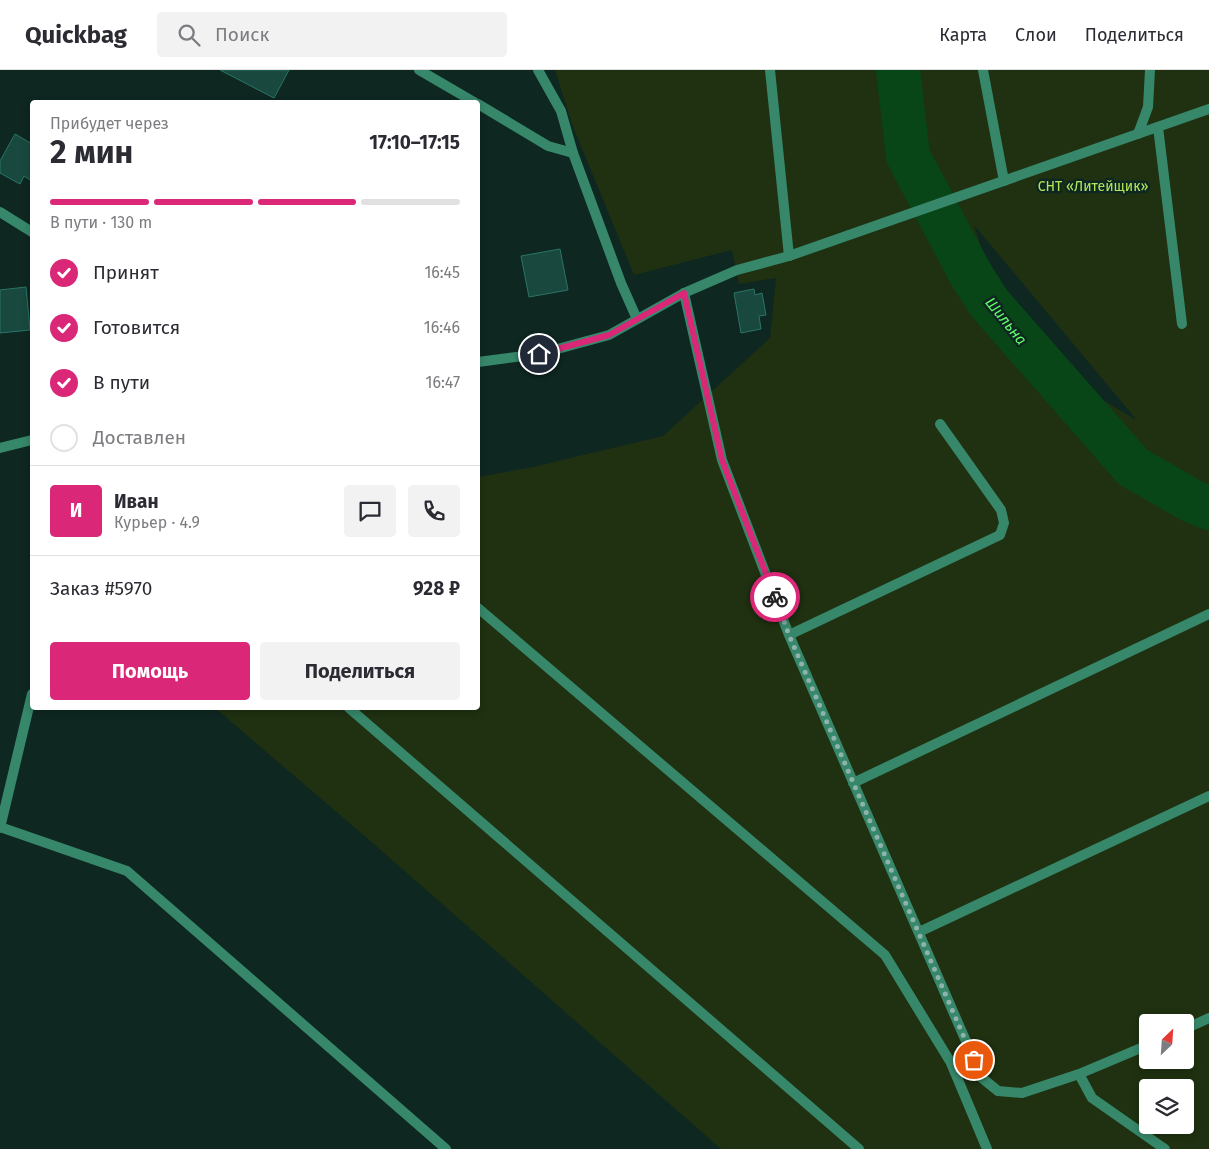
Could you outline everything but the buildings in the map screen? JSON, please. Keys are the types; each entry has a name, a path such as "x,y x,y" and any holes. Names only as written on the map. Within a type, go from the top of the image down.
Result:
{"street":[{"path":"419,70 471,100"},
{"path":"538,70 561,111 573,153 637,319"},
{"path":"770,70 789,256"},
{"path":"982,70 1004,180"},
{"path":"1138,134 1148,107 1150,70"},
{"path":"480,105 548,146 573,153"},
{"path":"480,362 539,354 609,335 684,293 737,270 789,256 1209,109"},
{"path":"1158,127 1182,324"},
{"path":"0,212 30,231"},
{"path":"684,293 722,460 789,635 982,1078 998,1091 1022,1093 1079,1074 1139,1049"},
{"path":"789,635 1000,535 1004,523 1001,510 940,424"},
{"path":"0,448 30,440"},
{"path":"480,610 885,955 950,1064 983,1136 987,1149"},
{"path":"854,783 1209,614"},
{"path":"30,702 0,828 127,871 446,1149"},
{"path":"350,710 859,1149"},
{"path":"919,932 1209,796"},
{"path":"1194,1025 1209,1018"},
{"path":"1079,1074 1092,1098 1165,1149"}],"green space":[{"name":"СНТ «Литейщик»","path":"555,70 1209,70 1209,1149 721,1149 375,845 217,710 480,710 480,477 533,467 663,436 770,338 776,278 739,284 732,250 634,275 572,124","holes":["974,225 1135,419 1089,392 998,301"]}],"waterway":[{"name":"Шильна","path":"898,70 908,156 970,273 989,303 1133,467 1192,501 1209,508"}],"way so far":[{"path":"775,597 789,635 974,1060"}],"route":[{"path":"539,354 609,335 684,293 722,460 775,597"}]}
